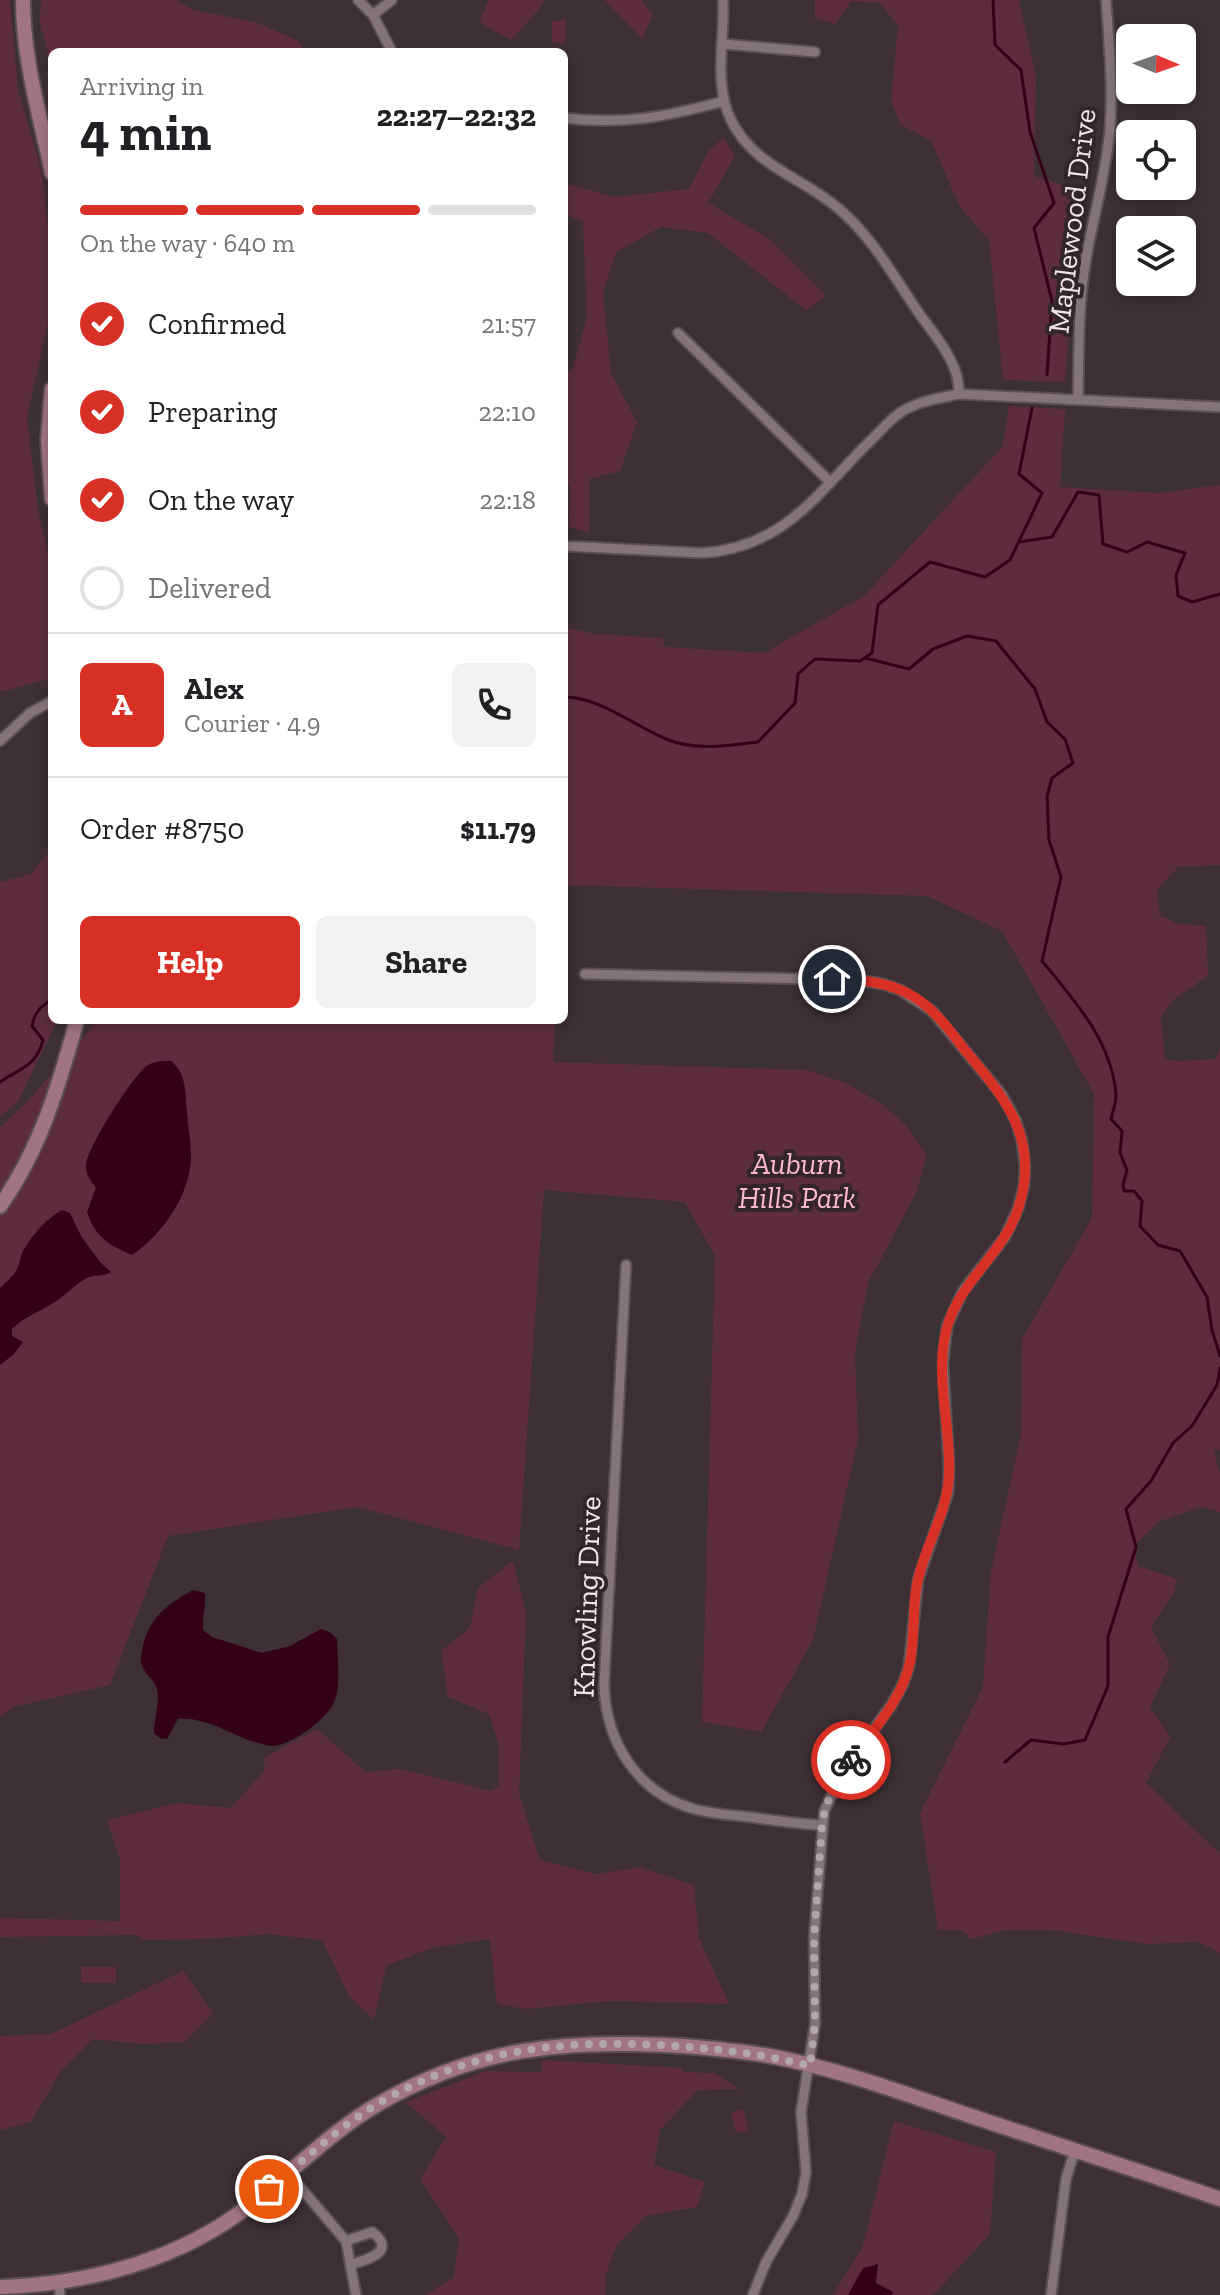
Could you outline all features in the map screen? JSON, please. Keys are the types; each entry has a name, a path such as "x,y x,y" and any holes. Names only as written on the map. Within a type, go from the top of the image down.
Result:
{"main road":[{"path":"23,0 31,85 48,156"},
{"path":"0,1206 22,1172 47,1118 76,1024"},
{"path":"0,2287 59,2289 185,2244 227,2222 350,2122 403,2090 456,2068 522,2050 586,2044 687,2046 773,2056 867,2081 1220,2199"}],"street":[{"path":"358,0 373,15 390,48"},
{"path":"373,15 392,0"},
{"path":"723,0 721,73 724,101 730,119 749,148 836,206 878,252 951,361 959,382 959,394"},
{"name":"Maplewood Drive","path":"1078,400 1084,270 1106,164 1112,95 1106,0"},
{"path":"723,44 815,52"},
{"path":"568,118 630,121 724,101"},
{"path":"678,333 830,482"},
{"path":"568,546 702,553 735,548 770,535 784,527 900,413 929,400 959,394 1220,407"},
{"path":"0,741 30,713 48,703"},
{"path":"585,974 859,980 900,990 939,1017 1002,1095 1020,1131 1025,1167 1018,1209 1005,1237 963,1291 947,1326 943,1364 949,1484 944,1509 918,1580 909,1666 892,1704 834,1786 824,1812 814,1937 815,2024 801,2112 806,2172 793,2216 766,2262 753,2295"},
{"name":"Knowling Drive","path":"626,1265 604,1685 613,1737 632,1769 644,1782 672,1801 714,1813 822,1825"},
{"path":"1051,2295 1066,2179 1075,2150"},
{"path":"288,2173 346,2241 356,2295"},
{"path":"346,2241 372,2232 382,2244 374,2258 352,2264"}],"green space":[{"path":"0,0 10,0 18,90 42,172 48,227 48,323 27,417 38,510 48,553 48,679 0,692"},
{"path":"41,0 176,0 193,10 255,22 299,41 303,48 48,48 48,54 40,22"},
{"path":"489,0 545,0 511,40 479,22"},
{"path":"605,0 642,0 653,15 642,39"},
{"path":"815,0 1019,0 1036,77 1034,176 1066,186 1080,185 1065,382 1003,380 989,240 960,207 931,141 900,124 891,100 898,26 880,3 851,1 835,24 815,18"},
{"path":"566,20 565,43 552,43 552,21"},
{"path":"724,138 735,156 708,203 771,240 826,296 806,310 708,233 661,227 616,252 603,293 611,373 637,422 620,471 589,479 589,532 569,527 568,370 572,371 587,318 583,221 568,215 568,184 614,197 689,189 709,150"},
{"path":"1009,406 1065,409 1060,487 1160,493 1220,485 1220,865 1178,867 1158,889 1159,915 1179,924 1206,926 1208,976 1174,999 1161,1017 1165,1059 1216,1059 1220,1049 1220,1449 1214,1452 1220,1472 1220,1512 1201,1507 1160,1521 1134,1546 1138,1566 1177,1579 1174,1593 1151,1627 1170,1664 1150,1707 1170,1737 1146,1783 1220,1854 1220,1953 1199,1942 1146,1944 1052,1930 1006,1930 971,1939 961,1930 938,1930 920,1813 983,1687 991,1571 1021,1435 1022,1339 1092,1218 1094,1094 1002,931 927,896 568,885 568,628 595,634 662,638 665,647 764,653 864,596 1003,446"},
{"path":"48,853 48,1024 56,1024 18,1102 0,1117 0,882 31,874"},
{"name":"Auburn Hills Park","path":"95,1024 555,1024 553,1062 807,1070 848,1084 883,1105 905,1124 927,1155 916,1193 868,1283 855,1353 858,1439 813,1640 761,1732 702,1722 715,1256 685,1202 544,1190 519,1550 358,1507 168,1536 110,1685 13,1707 0,1717 0,1127 28,1101"},
{"path":"513,1561 526,1614 519,1794 540,1860 596,1874 639,1867 694,1885 699,1938 729,2004 610,2001 526,2009 497,2004 490,1939 431,1948 386,1966 374,2020 349,1996 322,1940 268,1934 143,1940 137,1935 0,1937 0,1918 120,1921 120,1859 107,1820 177,1803 231,1808 264,1771 265,1757 317,1729 366,1772 401,1769 491,1791 499,1785 499,1745 489,1714 448,1697 441,1651 470,1628 478,1588"},
{"path":"81,1967 116,1967 116,1983 81,1983"},
{"path":"183,1971 213,2013 185,2042 143,2044 92,2039 59,2074 31,2122 0,2130 0,2036 51,2034"},
{"path":"543,2060 683,2068 682,2072 714,2073 739,2089 698,2090 660,2130 654,2165 705,2182 697,2207 646,2216 617,2245 606,2274 605,2295 425,2295 454,2277 459,2239 420,2179 446,2137 406,2102 486,2071 541,2072"},
{"path":"743,2109 749,2130 736,2133 731,2113"},
{"path":"894,2121 996,2152 990,2234 933,2295 833,2295 863,2246"}],"shaded area":[{"path":"171,1061 176,1066 184,1084 191,1147 190,1168 183,1193 170,1217 132,1255 104,1239 94,1228 87,1212 96,1188 86,1165 102,1129 130,1086 145,1067"},
{"path":"62,1210 70,1213 81,1236 111,1272 87,1278 12,1329 12,1336 23,1342 0,1365 0,1288 15,1272 23,1251 35,1233"},
{"path":"193,1590 205,1593 203,1630 212,1637 262,1653 290,1646 321,1629 331,1633 337,1639 338,1685 335,1700 325,1715 299,1736 272,1746 248,1740 206,1722 188,1719 178,1719 167,1739 154,1733 158,1695 156,1685 141,1662 145,1639 160,1614"},
{"path":"878,2264 876,2283 893,2292 891,2295 848,2295 863,2268"}],"waterway":[{"path":"993,0 995,45 1021,70 1030,132 1054,203 1034,228 1052,301 1047,375"},
{"path":"568,697 603,706 677,743 711,746 758,742 795,703 798,674 815,659 860,661 872,653 878,605 930,562 985,577 1010,560 1042,493 1019,474 1032,408"},
{"path":"1019,542 1052,537 1078,492 1099,495 1103,544 1127,552 1147,542 1185,553 1176,575 1178,596 1192,602 1220,594"},
{"path":"865,658 909,669 933,649 967,636 996,641 1035,689 1047,722 1065,739 1073,763 1052,778 1047,796 1049,840 1061,877 1042,961 1090,1022 1099,1039 1113,1075 1116,1095 1111,1119 1122,1131 1120,1153 1127,1170 1124,1191 1134,1191 1142,1201 1140,1226 1158,1245 1180,1251 1207,1297 1220,1356"},
{"path":"0,1082 27,1066 37,1056 43,1040 32,1026 39,1010 48,1002"},
{"path":"1005,1762 1031,1740 1064,1744 1085,1740 1108,1686 1108,1637 1136,1547 1126,1509 1151,1481 1173,1443 1192,1426 1217,1385 1220,1368"}],"way so far":[{"path":"269,2189 350,2122 378,2104 429,2078 500,2055 553,2046 638,2044 713,2048 773,2056 810,2066 815,2024 814,1937 822,1825 828,1799 851,1760"}],"route":[{"path":"832,979 871,981 900,990 939,1017 1002,1095 1020,1131 1025,1155 1024,1185 1014,1219 1005,1237 963,1291 947,1326 943,1364 948,1493 918,1580 909,1666 892,1704 851,1760"}]}
